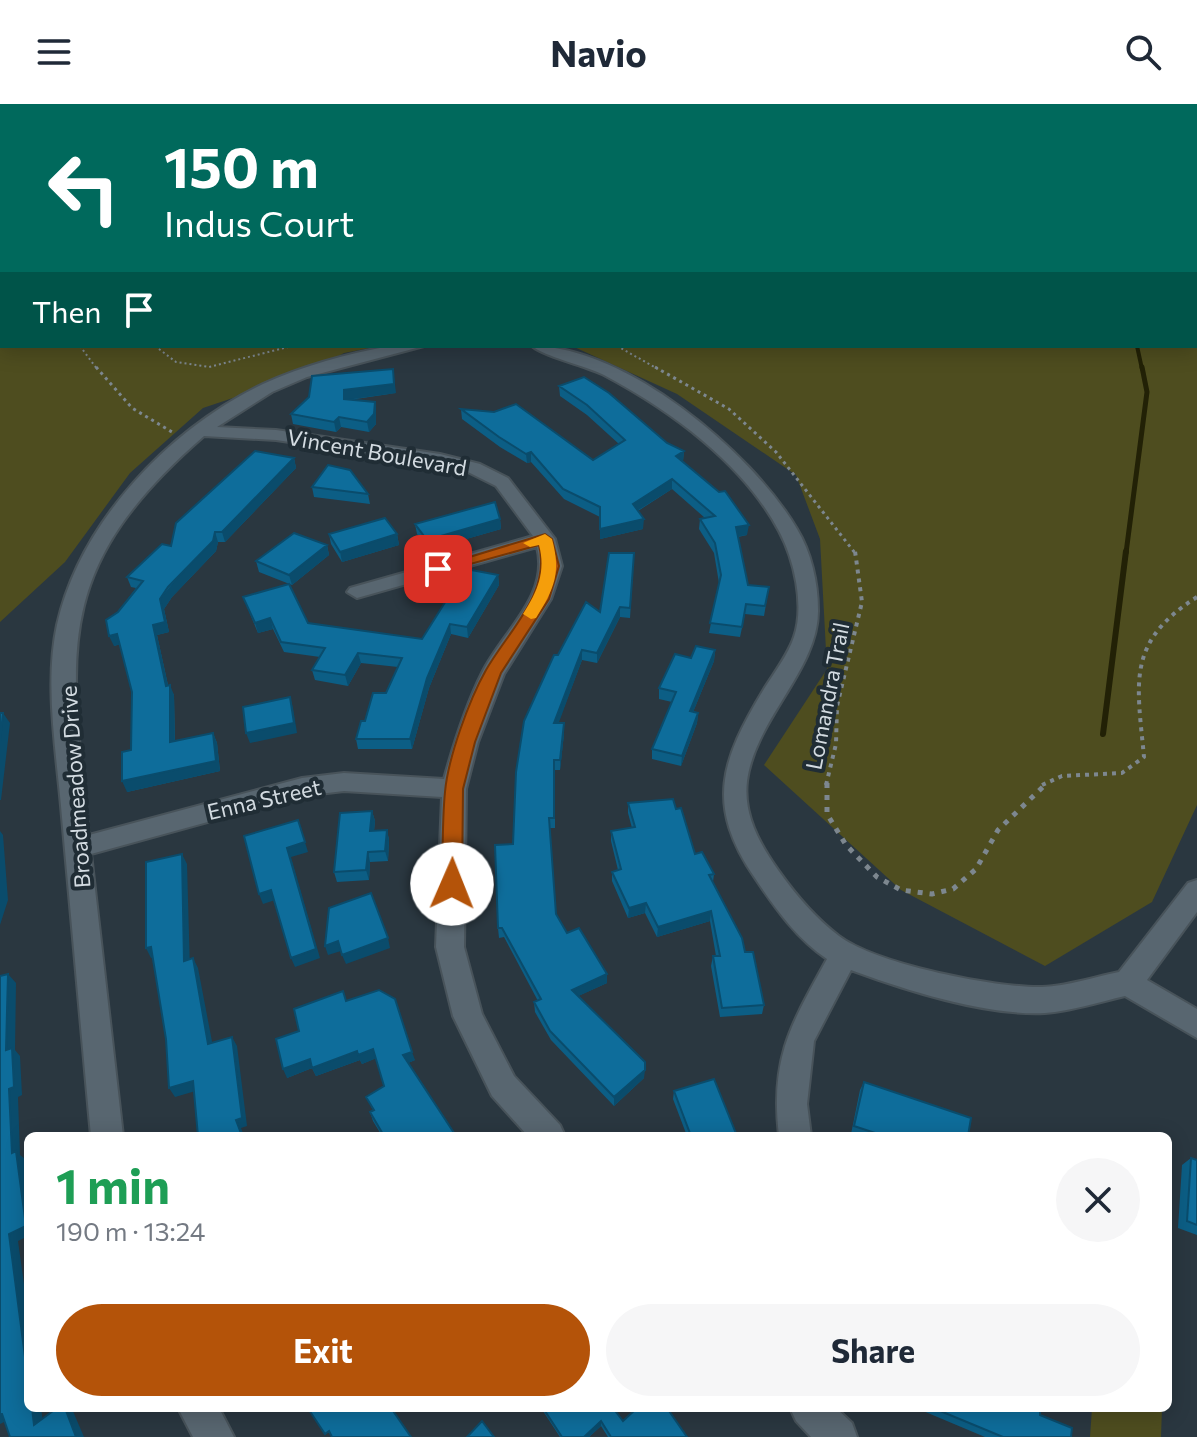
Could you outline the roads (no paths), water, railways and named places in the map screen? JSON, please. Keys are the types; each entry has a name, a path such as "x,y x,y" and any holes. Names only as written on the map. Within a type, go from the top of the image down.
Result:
{"street":[{"name":"Broadmeadow Drive","path":"107,1132 65,713 67,627 91,555 137,490 197,434 255,396 305,374 404,348"},
{"path":"547,348 570,354 646,392 759,488 788,530 807,588 805,635 750,728 738,765 734,804 752,856 792,909 844,955 953,987 1043,1000 1128,983 1197,891"},
{"name":"Vincent Boulevard","path":"197,434 276,435 440,459 474,468 502,482 545,539"},
{"path":"357,592 545,539 552,566 541,599 493,673 466,742 454,789 450,947 468,1016 503,1086 545,1132"},
{"name":"Enna Street","path":"78,848 302,787 344,782 454,789"},
{"path":"794,1132 791,1104 799,1039 844,955"},
{"path":"1128,983 1197,1025"},
{"path":"199,1412 215,1437"},
{"path":"815,1412 835,1426"}],"waterway":[{"path":"1137,348 1142,369"},
{"path":"1126,553 1147,392 1142,367"},
{"path":"1103,734 1126,551"}]}
